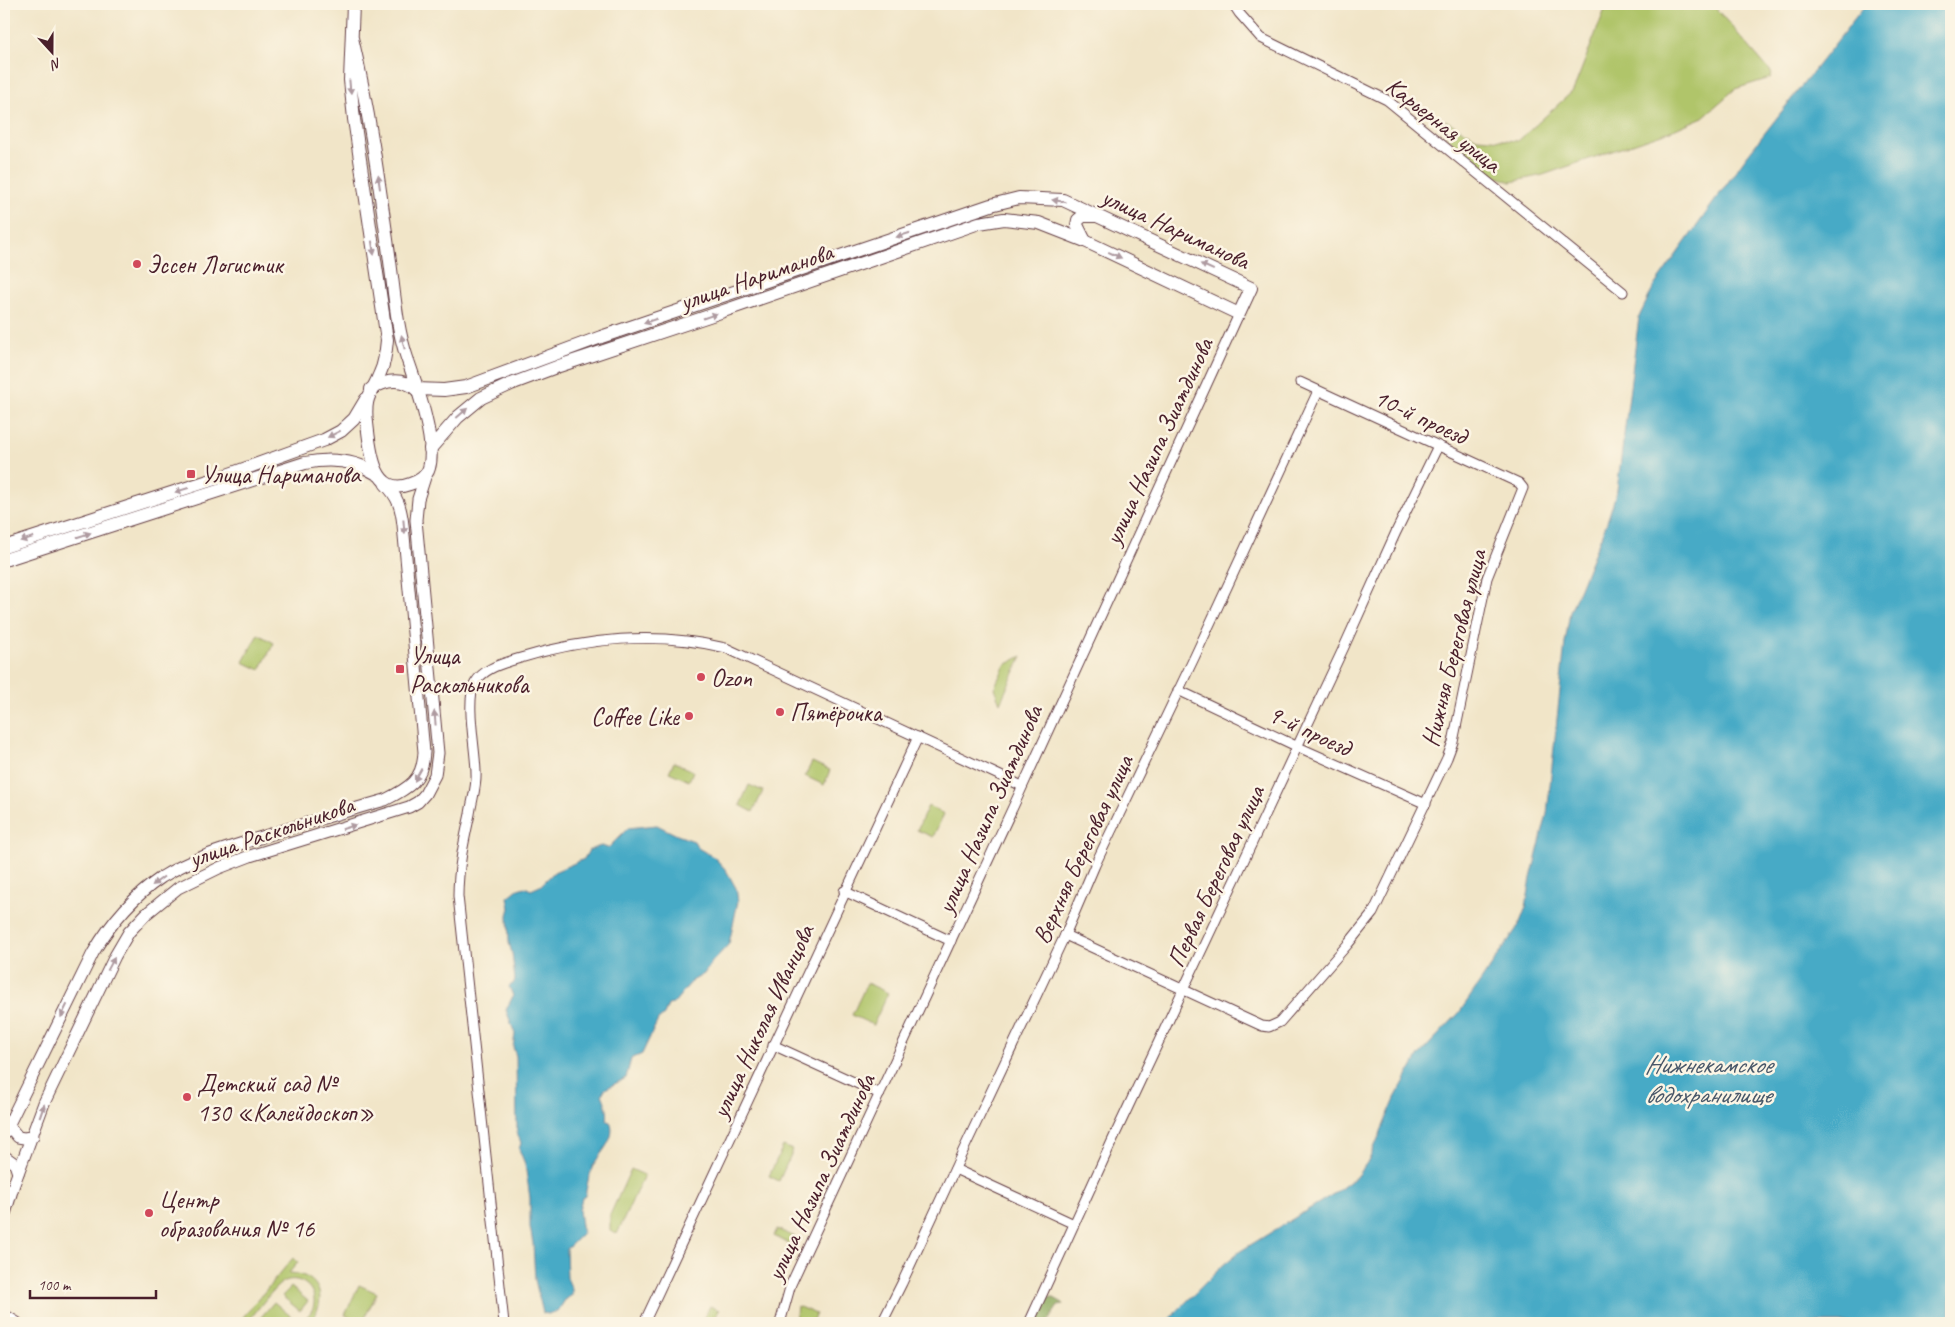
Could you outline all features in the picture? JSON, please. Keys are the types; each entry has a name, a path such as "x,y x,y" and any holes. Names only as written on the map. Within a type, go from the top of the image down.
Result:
{"main road":[{"path":"4,547 226,475 324,440 342,431 354,419 383,365 387,340 354,119 350,80 353,4"},
{"path":"4,560 317,460 345,461 367,468 381,479 400,487 407,486 421,479 426,474 430,462 430,449 424,408 416,389 401,336 368,113 352,38"},
{"name":"улица Нариманова","path":"369,394 385,382 392,380 405,383 416,389 444,390 466,388 601,337 991,205 1019,198 1063,200 1251,288 1239,314 1086,241 1039,224 1004,219 969,225 511,384 481,398 458,417 430,449"},
{"path":"1086,241 1077,225 1078,220 1083,216 1099,216"},
{"path":"369,394 367,421 381,479"}],"street":[{"name":"Карьерная улица","path":"1233,4 1238,13 1261,38 1387,100 1623,292"},
{"name":"улица Назипа Зиатдинова","path":"780,1323 792,1284 1239,314"},
{"name":"10-й проезд","path":"1300,382 1519,483 1523,488"},
{"name":"Верхняя Береговая улица","path":"882,1323 1065,935 1095,864 1318,391"},
{"name":"Первая Береговая улица","path":"1029,1323 1296,746 1438,446"},
{"name":"улица Раскольникова","path":"4,1217 18,1172 44,1103 103,978 129,932 146,914 178,888 195,878 250,856 394,813 418,802 425,794 434,775 438,753 416,520 418,499 426,474"},
{"name":"улица Раскольникова","path":"6,1130 93,953 107,930 161,878 185,864 227,848 385,800 401,792 416,780 424,764 424,752 404,525 402,508 398,499 381,479"},
{"name":"Нижняя Береговая улица","path":"1183,991 1262,1026 1269,1027 1280,1022 1373,913 1426,804 1453,742 1489,572 1523,488"},
{"path":"504,1323 458,896 460,858 476,775 471,705 472,690 480,676 495,666 568,645 607,640 672,640 702,643 726,648 1022,786"},
{"name":"9-й проезд","path":"1178,690 1296,746 1426,804"},
{"name":"улица Николая Иванцова","path":"644,1323 918,737"},
{"path":"844,892 951,941"},
{"path":"1065,935 1183,991"},
{"path":"773,1045 880,1094"},
{"path":"6,1130 18,1137 33,1136"},
{"path":"4,1156 15,1164 18,1172"},
{"path":"955,1169 1074,1224"},
{"path":"4,1315 18,1323"},
{"path":"4,1320 11,1323"}],"green space":[{"path":"1607,4 1712,4 1772,73 1770,78 1735,89 1703,117 1673,130 1543,175 1511,182 1479,170 1448,137 1445,120 1477,138 1518,141 1573,91"},
{"path":"258,634 274,643 260,670 243,662"},
{"path":"1022,656 1000,703 994,688 1005,665"},
{"path":"674,762 693,771 689,781 669,772"},
{"path":"812,762 830,770 824,785 805,776"},
{"path":"749,785 763,791 753,812 740,805"},
{"path":"928,806 944,814 933,837 917,830"},
{"path":"867,983 888,993 873,1025 852,1015"},
{"path":"783,1146 793,1150 779,1181 769,1176"},
{"path":"631,1169 644,1175 617,1234 610,1231 610,1215"},
{"path":"777,1229 795,1237 791,1245 774,1236"},
{"path":"293,1258 298,1262 289,1273 308,1278 315,1283 320,1298 319,1306 309,1323 301,1323 312,1310 314,1298 312,1292 309,1287 300,1281 289,1280 283,1282 274,1290 247,1323 238,1323"},
{"path":"359,1285 377,1293 362,1323 345,1315"},
{"path":"291,1287 308,1301 300,1311 282,1296"},
{"path":"1052,1297 1064,1305 1058,1306 1048,1321 1052,1323 1036,1323 1048,1298"},
{"path":"274,1302 294,1319 291,1323 256,1323"},
{"path":"710,1306 719,1310 713,1323 702,1321"},
{"path":"797,1306 816,1314 811,1323 795,1323"}],"water":[{"name":"Нижнекамское водохранилище","path":"1866,4 1951,4 1951,1323 1165,1323 1222,1266 1239,1252 1335,1193 1356,1177 1369,1160 1395,1098 1419,1055 1459,1013 1519,925 1526,907 1531,878 1547,814 1570,612 1607,522 1617,490 1639,317 1654,286 1746,157"},
{"path":"657,825 694,841 698,848 715,858 726,870 736,888 738,901 729,944 712,962 704,974 692,981 673,1004 668,1005 664,1015 658,1020 642,1054 631,1059 626,1078 605,1089 602,1094 607,1110 607,1120 612,1128 606,1146 592,1168 585,1196 582,1198 579,1210 582,1234 566,1249 567,1278 572,1289 572,1295 565,1300 558,1311 548,1314 543,1313 535,1280 530,1227 530,1198 525,1164 519,1149 521,1143 517,1132 516,1056 513,1047 515,1034 506,1010 513,996 509,986 515,980 509,943 508,915 510,908 508,897 518,889 525,887 531,890 540,886 554,872 584,859 589,850 601,846 608,848 628,828"}],"place":[{"name":"Эссен Логистик","path":"137,264"},
{"name":"Улица Нариманова","path":"191,474"},
{"name":"Улица Раскольникова","path":"400,669"},
{"name":"Ozon","path":"701,677"},
{"name":"Пятёрочка","path":"780,712"},
{"name":"Coffee Like","path":"689,716"},
{"name":"Детский сад № 130 «Калейдоскоп»","path":"187,1097"},
{"name":"Центр образования № 16","path":"149,1213"}]}
